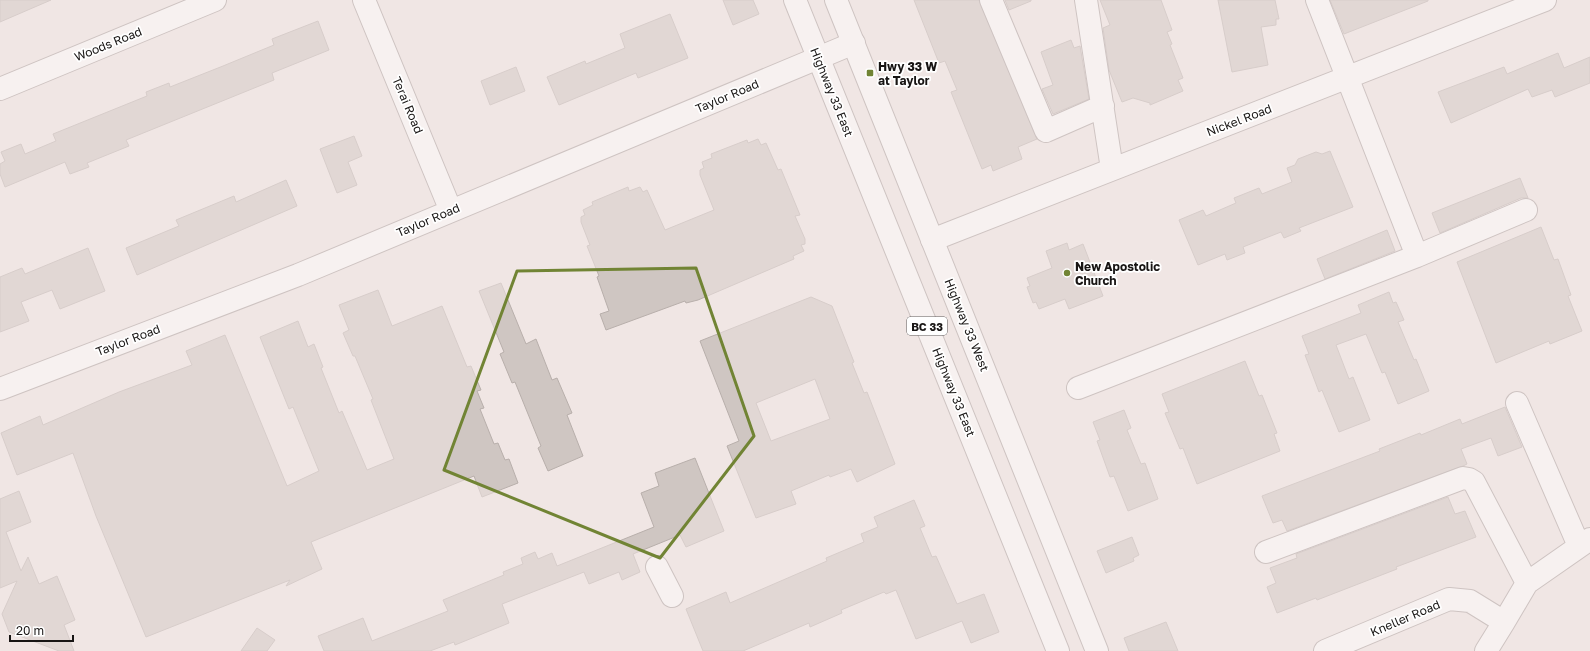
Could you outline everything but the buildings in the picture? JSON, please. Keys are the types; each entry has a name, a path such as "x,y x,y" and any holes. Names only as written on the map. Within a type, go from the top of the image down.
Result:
{"street":[{"name":"Woods Road","path":"0,89 215,0"},
{"name":"Terai Road","path":"364,0 452,211"},
{"name":"Highway 33 East","path":"795,0 1058,651"},
{"name":"Highway 33 West","path":"836,0 1097,651"},
{"path":"991,0 1046,131 1103,106"},
{"path":"1086,0 1112,169"},
{"path":"1317,0 1417,256"},
{"name":"Nickel Road","path":"932,240 1545,0"},
{"name":"Taylor Road","path":"0,389 298,275 854,43"},
{"path":"1078,388 1417,256 1526,210"},
{"path":"1486,651 1527,582 1584,542 1517,404"},
{"path":"1266,552 1463,478 1474,482 1527,582"},
{"path":"657,567 672,596"},
{"name":"Kneller Road","path":"1325,651 1449,600 1470,601 1504,622"}],"highlighted area":[{"path":"696,268 754,436 660,558 444,470 517,271"}],"place":[{"name":"Hwy 33 W at Taylor","path":"870,73"},
{"name":"New Apostolic Church","path":"1067,273"}]}
